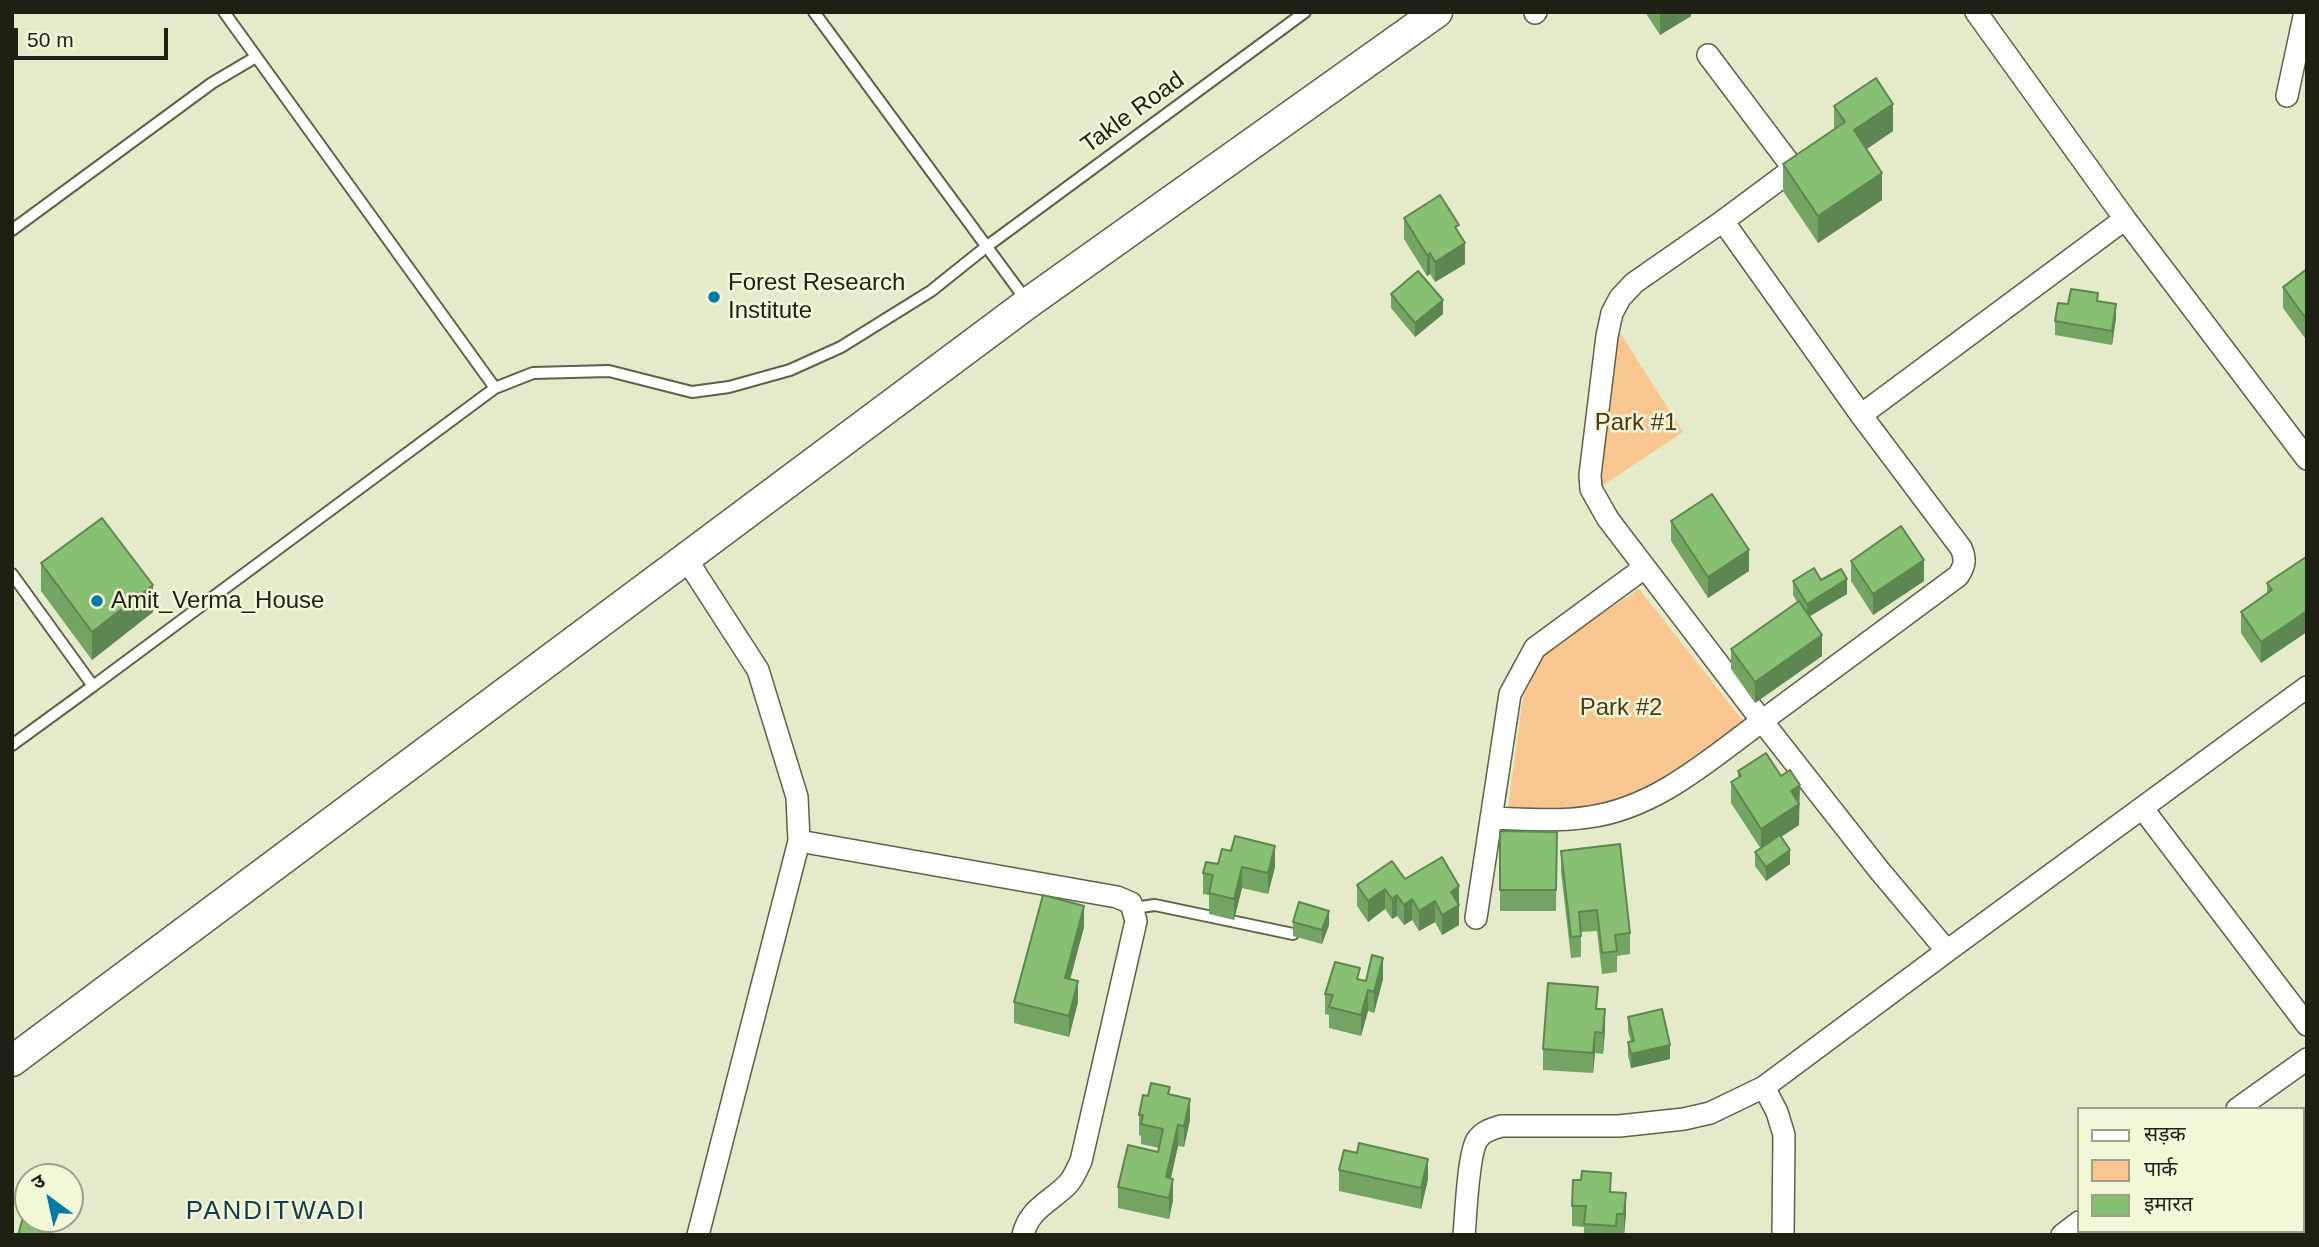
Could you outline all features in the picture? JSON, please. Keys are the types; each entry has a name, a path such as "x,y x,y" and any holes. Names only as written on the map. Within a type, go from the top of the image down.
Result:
{"main road":[{"path":"12,1061 1028,303 1437,12"}],"street":[{"path":"2287,96 2305,13"},
{"path":"1987,16 2125,219 2307,459"},
{"path":"1708,55 1790,164 1790,170 1634,283 1620,298 1612,313 1606,336 1590,475 1591,489 1597,503 1644,568 1762,722 1947,951"},
{"path":"1861,415 2125,219"},
{"path":"1491,818 1589,817 1635,805 1695,771 1958,576 1964,567 1965,556 1961,548 1861,415 1723,221"},
{"path":"685,557 758,670 797,797 799,841 698,1235"},
{"path":"1476,918 1510,694 1535,648 1644,568"},
{"path":"1464,1235 1473,1154 1477,1140 1487,1130 1501,1126 1619,1126 1684,1119 1710,1113 1764,1087 2307,687"},
{"path":"2143,809 2307,1025"},
{"path":"799,841 1117,897 1126,899 1133,908 1136,921 1081,1160 1067,1185 1037,1208 1023,1235"},
{"path":"2240,1107 2307,1059"},
{"path":"1764,1087 1777,1112 1784,1135 1783,1235"},
{"path":"2062,1235 2078,1223"}],"lane":[{"path":"224,12 495,388"},
{"path":"814,12 1028,303"},
{"name":"Takle Road","path":"12,745 495,388 533,373 609,371 692,392 729,387 790,370 841,348 930,291 1305,12"},
{"path":"12,230 212,83 256,57"},
{"path":"12,573 93,686"},
{"path":"1133,908 1156,905 1293,934"}],"green space":[{"name":"Park #1","path":"1612,320 1683,432 1596,490"},
{"name":"Park #2","path":"1639,589 1747,726 1668,786 1571,815 1507,815 1523,698 1542,654"}],"building":[{"path":"1876,78 1893,104 1854,130 1882,173 1818,216 1783,164 1845,122 1834,106"},
{"path":"1440,195 1459,225 1455,227 1465,243 1435,262 1430,253 1427,255 1404,218"},
{"path":"2307,269 2307,320 2283,287"},
{"path":"1418,271 1443,300 1415,323 1391,294"},
{"path":"2071,289 2098,293 2097,301 2116,304 2112,331 2055,321 2058,303 2068,304"},
{"path":"1712,494 1749,550 1708,577 1671,521"},
{"path":"102,518 153,585 92,632 41,563"},
{"path":"1901,526 1924,560 1873,594 1851,561"},
{"path":"2306,557 2307,611 2261,642 2241,612 2272,590 2267,583"},
{"path":"1814,568 1821,580 1841,569 1847,579 1807,604 1793,581"},
{"path":"1799,601 1822,635 1755,682 1731,649"},
{"path":"1766,753 1781,776 1790,770 1800,785 1791,791 1799,804 1761,829 1731,782 1741,776 1738,771"},
{"path":"1500,831 1557,832 1556,890 1500,890"},
{"path":"1780,835 1790,850 1766,867 1755,852"},
{"path":"1235,836 1275,846 1268,873 1242,867 1234,899 1209,893 1213,875 1203,873 1206,862 1218,864 1222,849 1231,851"},
{"path":"1620,844 1630,933 1615,935 1617,951 1602,953 1597,910 1579,912 1581,936 1571,937 1561,851"},
{"path":"1442,857 1459,886 1451,892 1459,905 1442,915 1435,901 1419,911 1412,899 1404,905 1397,895 1392,899 1385,889 1368,901 1357,885 1392,861 1405,879"},
{"path":"1043,895 1084,906 1065,978 1078,981 1069,1016 1014,1002"},
{"path":"1299,902 1329,911 1322,930 1293,922"},
{"path":"1372,955 1383,958 1374,992 1368,990 1361,1015 1329,1007 1333,995 1325,994 1335,962 1360,968 1357,979 1366,981"},
{"path":"1548,983 1598,987 1596,1009 1605,1009 1603,1033 1595,1032 1593,1053 1543,1049"},
{"path":"1662,1009 1670,1045 1631,1054 1628,1042 1634,1041 1628,1017"},
{"path":"1151,1083 1170,1087 1168,1094 1190,1099 1184,1126 1178,1125 1166,1177 1173,1179 1169,1198 1118,1187 1128,1145 1158,1152 1163,1129 1141,1124 1143,1115 1139,1115 1143,1095 1148,1096"},
{"path":"1359,1143 1428,1159 1421,1188 1339,1170 1344,1150 1357,1153"},
{"path":"1582,1171 1611,1173 1610,1192 1626,1193 1624,1214 1617,1214 1616,1226 1584,1224 1586,1206 1572,1206 1573,1180 1581,1180"},
{"path":"19,1233 48,1233 48,1235"}],"place":[{"name":"Forest Research Institute","path":"714,297"},
{"name":"Amit_Verma_House","path":"97,601"}],"district":[{"name":"PANDITWADI","path":"276,1212"}]}
